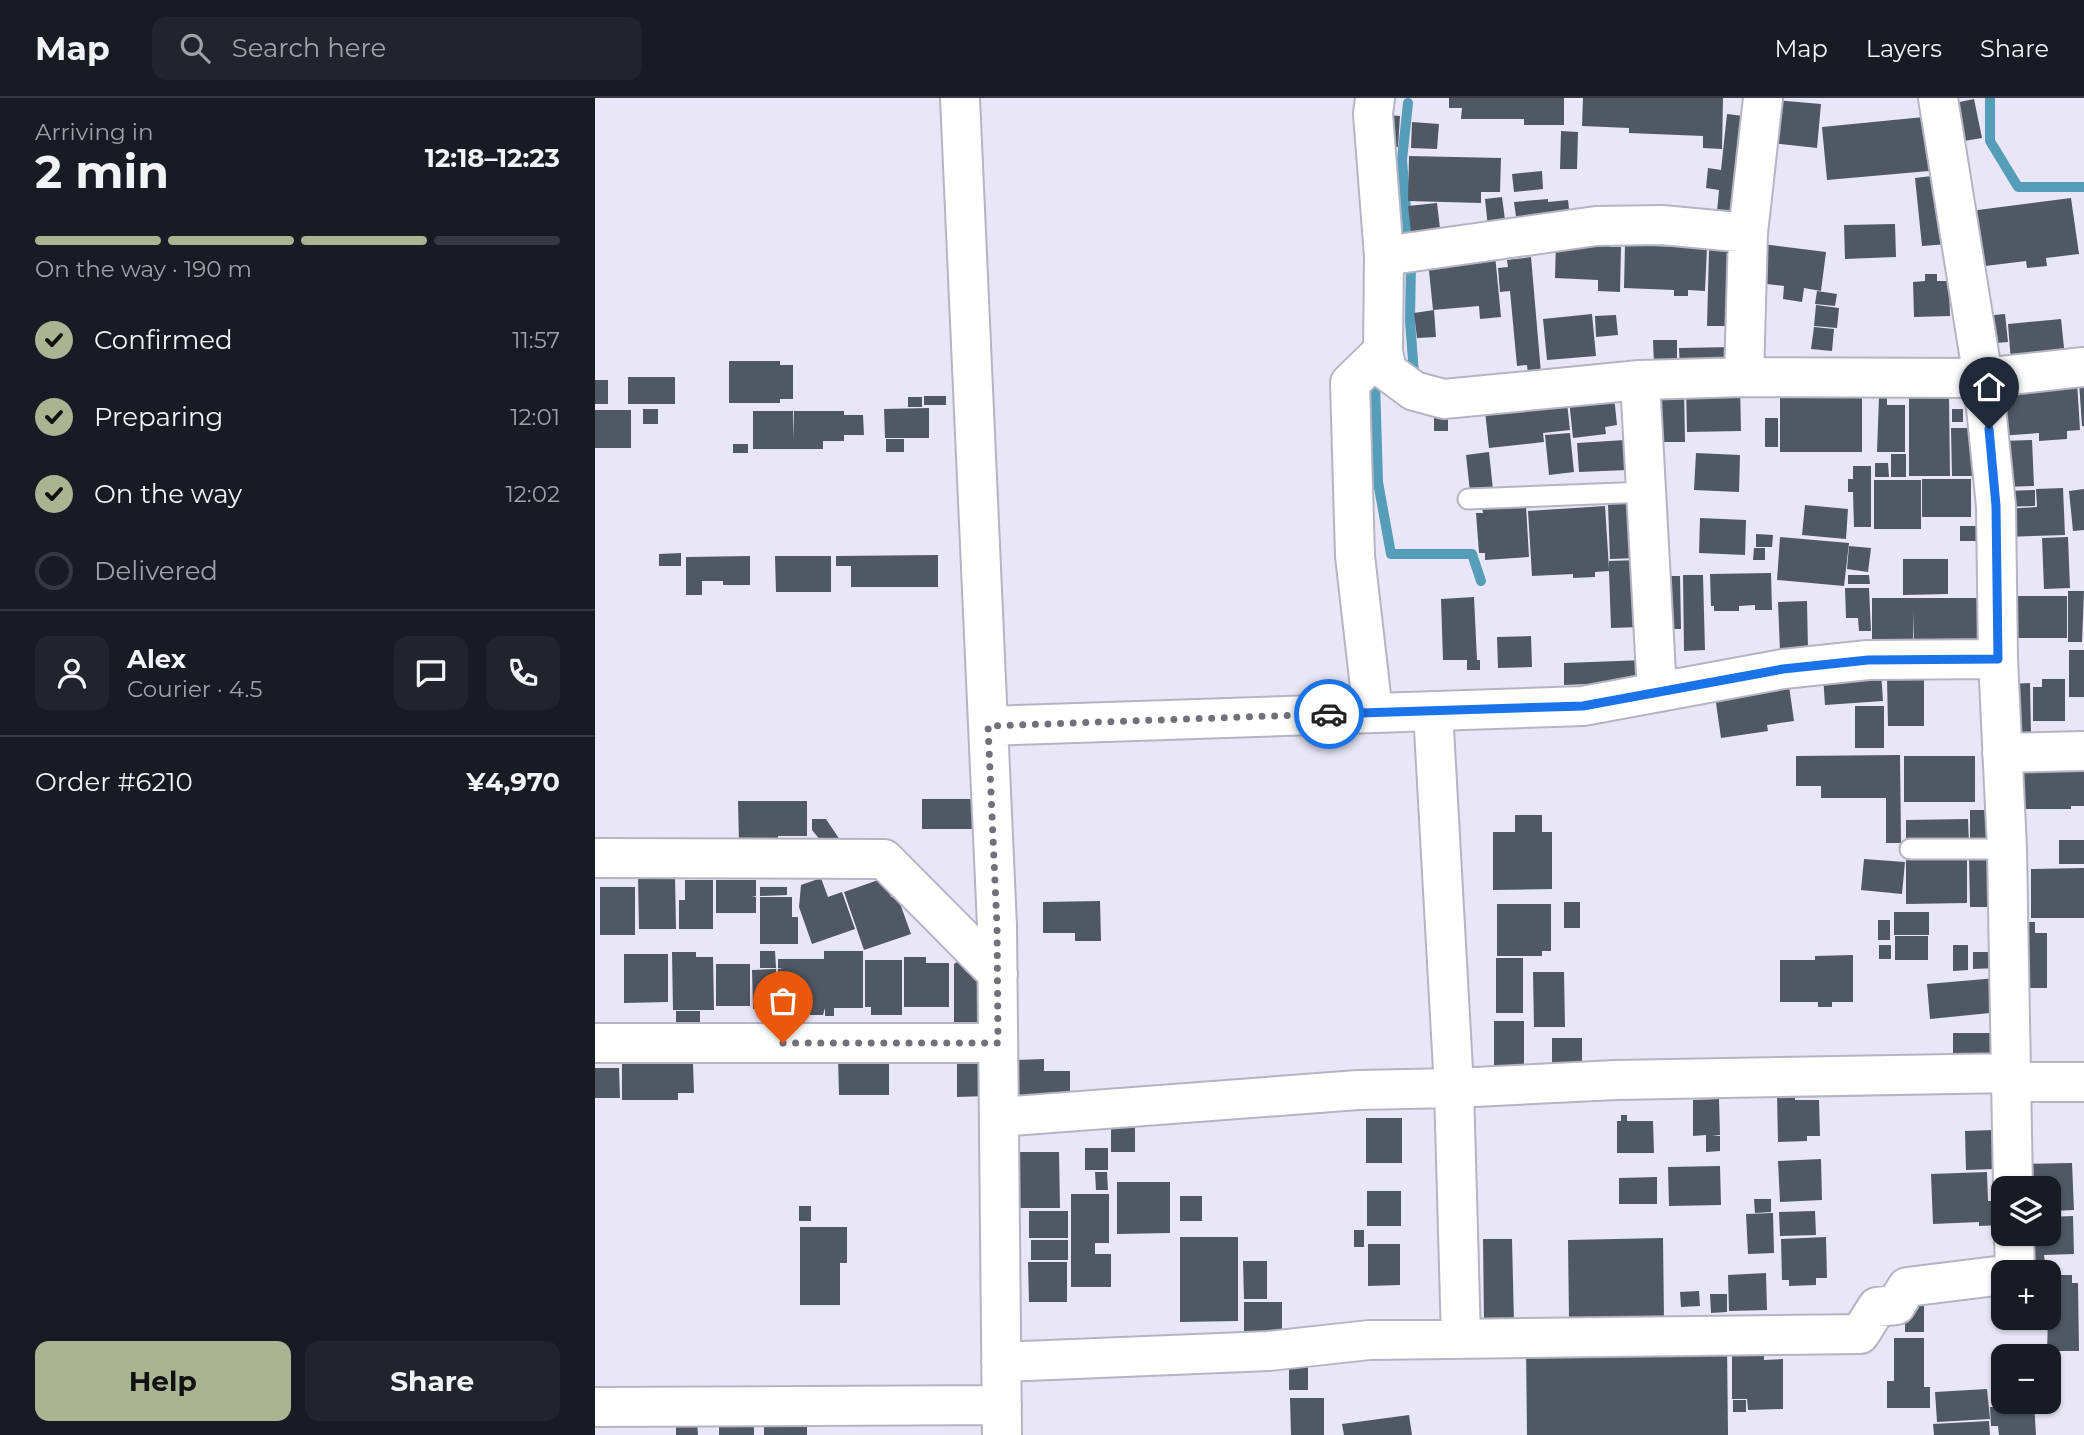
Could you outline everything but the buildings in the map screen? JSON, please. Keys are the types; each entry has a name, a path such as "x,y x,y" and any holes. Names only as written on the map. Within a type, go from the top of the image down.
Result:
{"street":[{"path":"595,1406 1002,1420 997,974 960,98"},
{"path":"1375,98 1373,114 1384,256 1383,351 1387,371 1413,391 1444,399 1640,380 1744,377 1983,378 2084,367"},
{"path":"1744,377 1748,233 1763,98"},
{"path":"1938,98 1983,378 1996,506 1998,659 2007,849 2013,1176"},
{"path":"1384,256 1596,226 1662,225 1748,233"},
{"path":"1373,713 1355,556 1350,383 1383,351"},
{"path":"1640,380 1657,692"},
{"path":"988,726 1583,706 1783,669 1868,660 1998,659"},
{"path":"1433,711 1454,1088 1461,1339"},
{"path":"2003,753 2084,751"},
{"path":"595,858 884,859 997,974"},
{"path":"595,1043 998,1043"},
{"path":"999,1117 1358,1090 1616,1080 2010,1078 2084,1082"},
{"path":"1001,1362 1269,1352 1369,1340 1860,1334 1877,1307 1896,1305 1907,1287 1991,1277"}],"lane":[{"path":"1468,499 1646,492"},
{"path":"1910,849 2007,849"}],"waterway":[{"path":"1990,98 1990,141 2018,187 2084,187"},
{"path":"1408,103 1402,160 1409,245"},
{"path":"1411,261 1410,321 1414,374"},
{"path":"1384,382 1375,382 1378,482 1391,554 1472,554 1481,581"}],"way so far":[{"path":"783,1043 998,1043 997,926 988,726 1329,714"}],"route":[{"path":"1329,714 1583,706 1783,669 1868,660 1998,659 1996,506 1989,429"}]}
